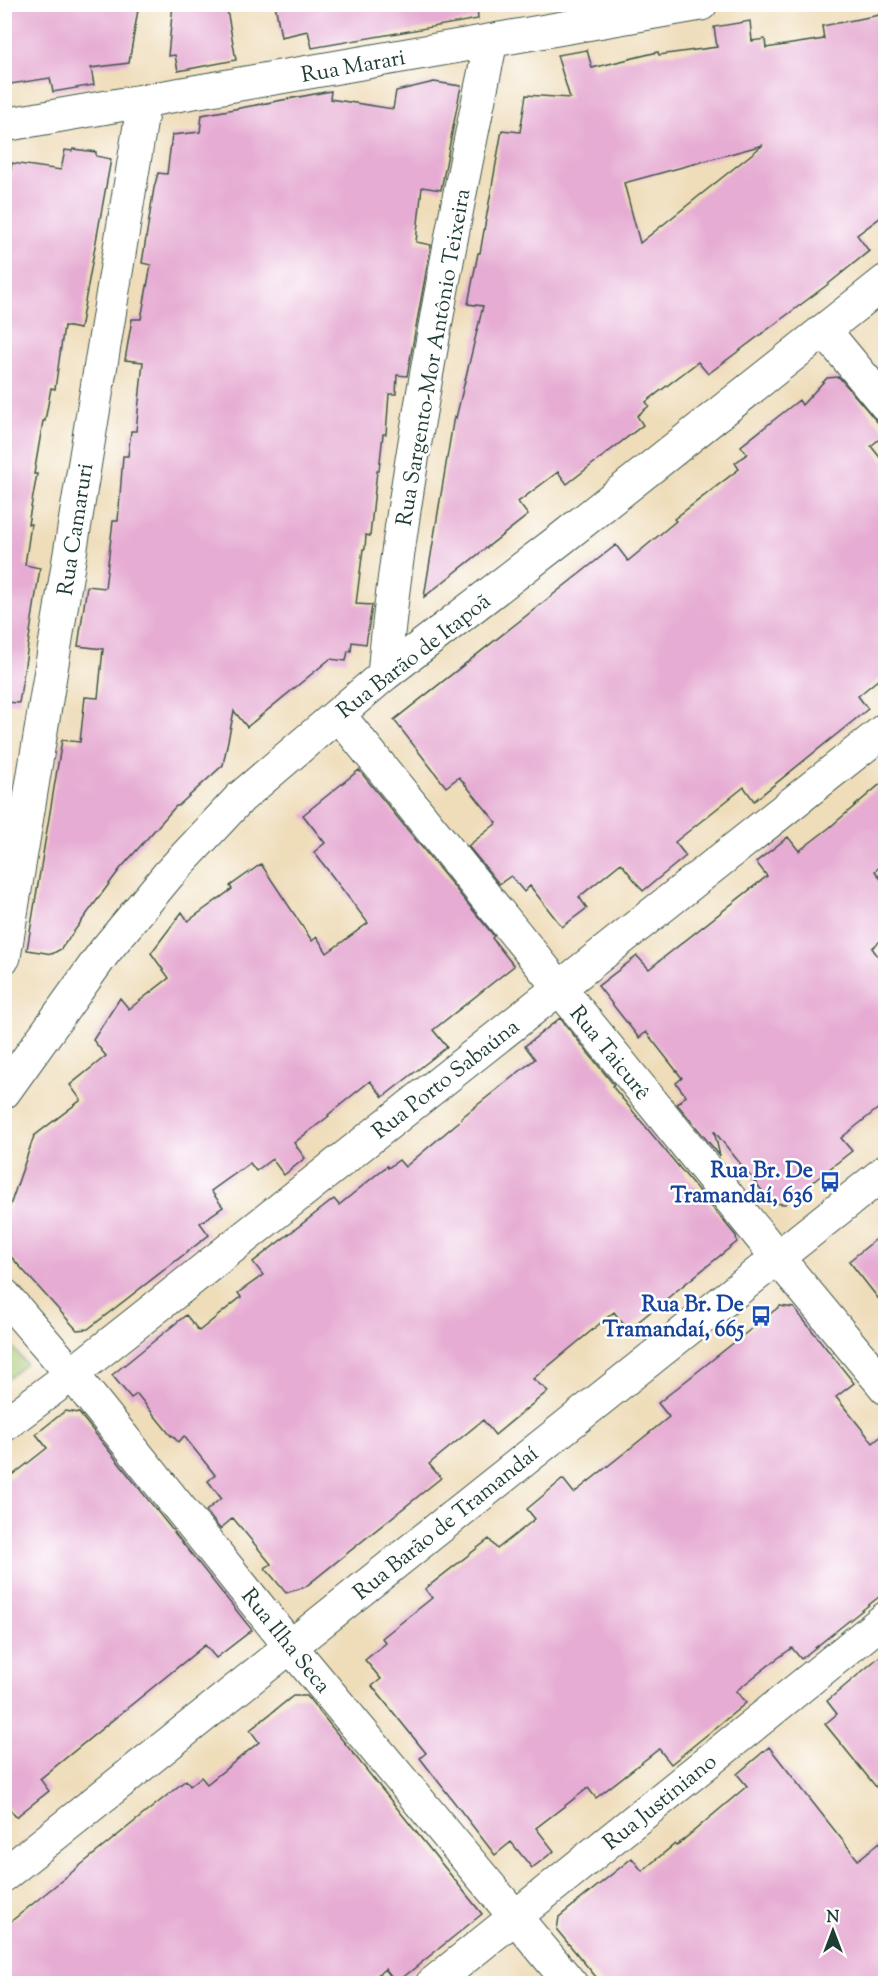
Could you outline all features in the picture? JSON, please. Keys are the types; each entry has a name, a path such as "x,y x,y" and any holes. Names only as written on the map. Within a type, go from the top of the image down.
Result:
{"street":[{"name":"Rua Marari","path":"4,126 701,4"},
{"name":"Rua Sargento-Mor Antônio Teixeira","path":"384,675 393,585 412,458 465,165 491,40"},
{"name":"Rua Camaruri","path":"4,957 144,101"},
{"name":"Rua Barão de Itapoã","path":"4,1092 105,951 168,874 240,798 384,675 561,539 885,281"},
{"path":"824,330 885,405"},
{"name":"Rua Taicurê","path":"338,714 885,1388"},
{"name":"Rua Porto Sabaúna","path":"4,1425 72,1374 885,729"},
{"name":"Rua Barão de Tramandaí","path":"4,1875 885,1171"},
{"name":"Rua Ilha Seca","path":"4,1295 72,1374 290,1646 571,1983"},
{"name":"Rua Justiniano","path":"432,1983 885,1618"}],"green space":[{"path":"5,1337 26,1364 4,1381"}],"building":[{"path":"4,4 139,4 129,63 91,68 94,85 53,92 50,78 4,85"},
{"path":"173,4 226,4 236,60 178,71 175,55 168,56"},
{"path":"275,4 477,4 478,19 312,48 308,31 281,37"},
{"path":"885,14 885,214 857,235 869,251 708,374 698,362 646,402 649,406 637,416 643,425 567,484 558,472 518,502 528,515 424,597 454,416 456,418 483,306 468,304 478,253 480,253 502,130 520,132 526,95 570,98 557,55 587,50 592,68 658,52 659,55 717,47 714,27 750,21 752,41 765,39 766,48 824,39 822,26","holes":["763,145 640,243 624,183"]},
{"path":"434,82 461,86 441,190 422,187 416,242 431,245 407,376 397,375 396,394 389,394 386,434 383,434 379,471 377,471 370,536 366,535 365,549 363,549 356,604 372,605 366,644 352,642 346,661 330,659 247,727 234,711 223,765 176,806 120,869 61,949 52,954 27,950 62,740 80,742 85,697 98,698 103,649 78,646 87,586 105,588 113,521 118,521 123,456 128,456 131,431 136,431 143,362 125,360 132,319 141,319 151,265 142,263 154,188 158,173 167,174 172,135 200,132 202,115 331,91 330,99 393,109 396,91"},
{"path":"73,149 96,152 96,156 111,159 80,329 64,326 55,389 51,388 45,421 43,421 34,474 37,474 28,524 31,524 25,565 40,568 19,703 4,702 4,212 12,163 61,170 65,150 72,151"},
{"path":"839,377 885,431 885,434 871,446 885,464 885,674 858,696 868,709 754,801 744,787 675,842 686,856 643,891 621,863 579,897 587,908 562,927 530,886 524,892 511,876 499,884 468,846 497,823 459,777 446,787 394,720 616,545 628,561 676,521 674,519 739,469 735,463 747,454 741,446 799,400 802,405 827,378"},
{"path":"359,770 494,936 492,938 514,966 433,1030 447,1047 383,1097 370,1081 294,1143 305,1158 284,1175 272,1159 256,1171 250,1163 211,1191 223,1207 200,1223 209,1235 88,1329 77,1330 4,1249 4,1223 34,1136 81,1100 70,1085 106,1056 93,1040 120,998 129,1009 169,978 151,953 182,912 188,921 232,889 230,886 261,864 312,941 317,937 327,953 368,923 314,852 325,843 303,815"},
{"path":"885,780 885,862 875,871 885,885 885,937 872,948 885,966 885,1103 841,1138 852,1151 785,1204 772,1203 714,1131 720,1156 677,1104 686,1096 676,1083 682,1078 646,1032 639,1038 598,986 637,956 649,969 767,876 756,862 788,837 799,851"},
{"path":"560,1018 614,1085 612,1086 736,1236 737,1242 628,1330 614,1312 533,1379 548,1391 495,1435 483,1420 429,1464 441,1478 305,1587 286,1593 265,1568 271,1564 233,1518 220,1529 206,1511 221,1498 208,1481 215,1475 184,1436 178,1442 137,1394 131,1398 112,1375 186,1315 199,1331 241,1297 238,1293 263,1275 253,1262 334,1199 339,1205 387,1166 388,1168 399,1160 405,1167 461,1118 535,1059 525,1046"},
{"path":"885,1232 885,1307 849,1261"},
{"path":"780,1306 794,1308 854,1383 836,1397 873,1443 885,1433 885,1592 801,1659 792,1648 736,1691 746,1703 671,1764 659,1749 596,1798 588,1788 536,1828 554,1851 532,1868 511,1842 495,1855 420,1758 426,1753 372,1686 381,1679 365,1660 386,1643 382,1638 432,1598 425,1589 489,1539 497,1549 535,1519 527,1509 563,1479 574,1493 628,1450 669,1417 658,1403"},
{"path":"65,1411 79,1413 252,1630 216,1658 205,1645 40,1779 49,1791 16,1817 4,1802 4,1707 12,1701 4,1691 4,1482 47,1448 36,1434"},
{"path":"885,1652 885,1798 825,1724 837,1714 827,1701"},
{"path":"293,1696 307,1696 482,1914 396,1983 385,1969 367,1983 4,1983 4,1927 186,1780 190,1786 201,1777 207,1784 259,1742 250,1730"},
{"path":"769,1747 858,1860 885,1838 885,1983 601,1983 557,1930 559,1917 632,1858 642,1871 675,1844 676,1846 747,1786 737,1774"}],"place":[{"name":"Rua Br. De Tramandaí, 636","path":"830,1182"},
{"name":"Rua Br. De Tramandaí, 665","path":"761,1316"}]}
